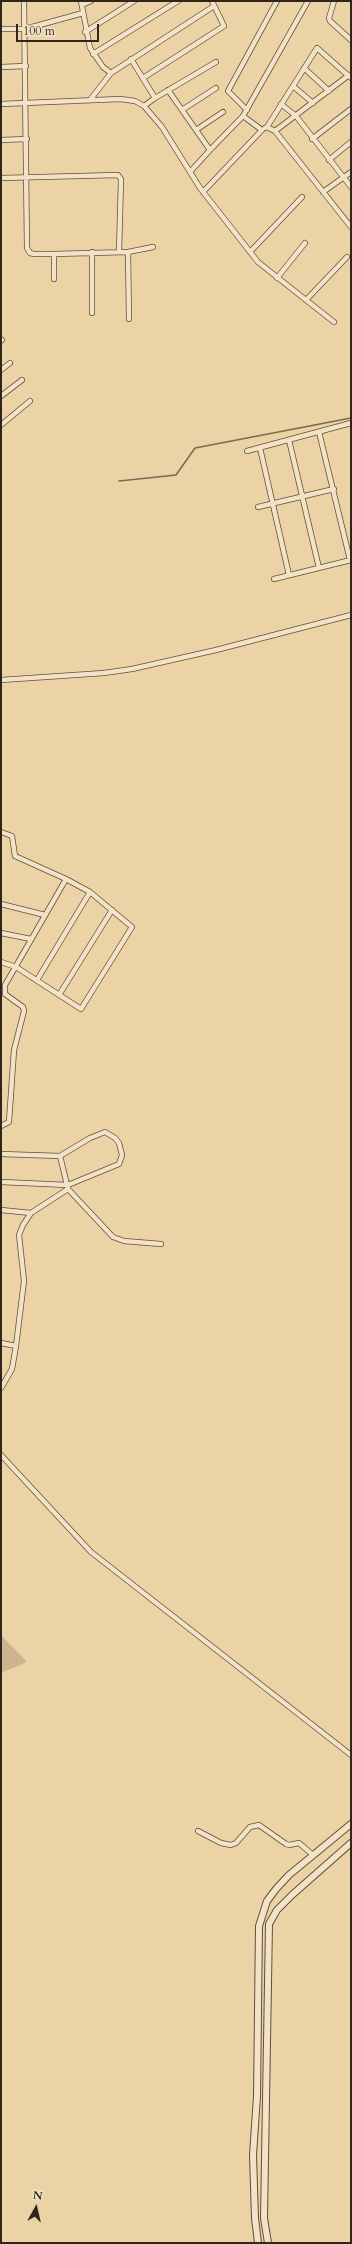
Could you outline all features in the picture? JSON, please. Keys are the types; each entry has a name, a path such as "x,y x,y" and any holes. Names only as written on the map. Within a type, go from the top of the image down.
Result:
{"street":[{"path":"24,1 27,102 26,177 28,250 34,254 54,254 128,252 153,247"},
{"path":"91,1 81,3 85,32 93,54 111,73"},
{"path":"85,32 134,1"},
{"path":"93,54 178,1"},
{"path":"247,110 228,91 277,1"},
{"path":"190,172 243,116 308,1"},
{"path":"334,1 329,18 330,21 351,40"},
{"path":"90,100 111,73 213,3 224,26 143,78"},
{"path":"1,29 25,29 83,13"},
{"path":"203,192 262,130 267,127 316,49 319,48 350,77 275,131"},
{"path":"131,59 155,98"},
{"path":"144,106 216,62"},
{"path":"1,67 26,66"},
{"path":"304,68 329,91"},
{"path":"293,86 313,103"},
{"path":"182,110 216,88"},
{"path":"168,90 210,150"},
{"path":"1,104 124,99 135,101 144,106 162,127 203,192 250,252 277,278 334,322"},
{"path":"281,104 296,116 312,139 351,187"},
{"path":"312,139 351,109"},
{"path":"196,130 223,112"},
{"path":"243,116 262,130"},
{"path":"267,127 275,131 351,227"},
{"path":"1,140 26,139"},
{"path":"329,160 351,142"},
{"path":"323,192 351,172"},
{"path":"1,178 118,175 120,179 119,252"},
{"path":"250,252 302,197"},
{"path":"277,278 305,243"},
{"path":"92,252 92,313"},
{"path":"128,252 129,318"},
{"path":"54,254 54,279"},
{"path":"306,300 347,257"},
{"path":"1,370 10,363"},
{"path":"1,396 22,380"},
{"path":"1,424 30,401"},
{"path":"247,451 351,425"},
{"path":"274,579 351,560 319,432"},
{"path":"289,440 304,496 319,568"},
{"path":"260,448 289,575"},
{"path":"258,507 334,489"},
{"path":"1,680 132,670 351,615"},
{"path":"1,832 11,835 14,855 90,892 131,923 131,932 81,1009 14,966 2,962"},
{"path":"1,1126 9,1122 14,1050 24,1013 23,1007 4,992 6,982 66,879"},
{"path":"37,980 90,892"},
{"path":"1,904 45,915"},
{"path":"59,995 112,910"},
{"path":"1,933 31,939"},
{"path":"1,1154 60,1156 90,1138 105,1132 116,1138 121,1149 119,1164 68,1187 32,1213 23,1225 19,1235 24,1281 16,1346 12,1369 1,1388"},
{"path":"60,1156 68,1187 113,1237 124,1241 162,1244"},
{"path":"1,1182 68,1187"},
{"path":"1,1210 32,1213"},
{"path":"1,1343 16,1346"},
{"path":"1,1455 90,1552 152,1602 351,1755"},
{"path":"258,2243 255,2218 253,2155 256,2096 259,1926 266,1905 276,1889 313,1855 351,1824"},
{"path":"198,1831 221,1843 231,1845 236,1843 250,1827 259,1825 286,1844 289,1845 299,1843 313,1855"},
{"path":"268,2243 264,2218 269,1924 277,1910 292,1895 351,1843"}],"shaded area":[{"path":"1,1635 27,1662 1,1673"}],"waterway":[{"path":"119,481 176,475 195,448 351,418"}]}
